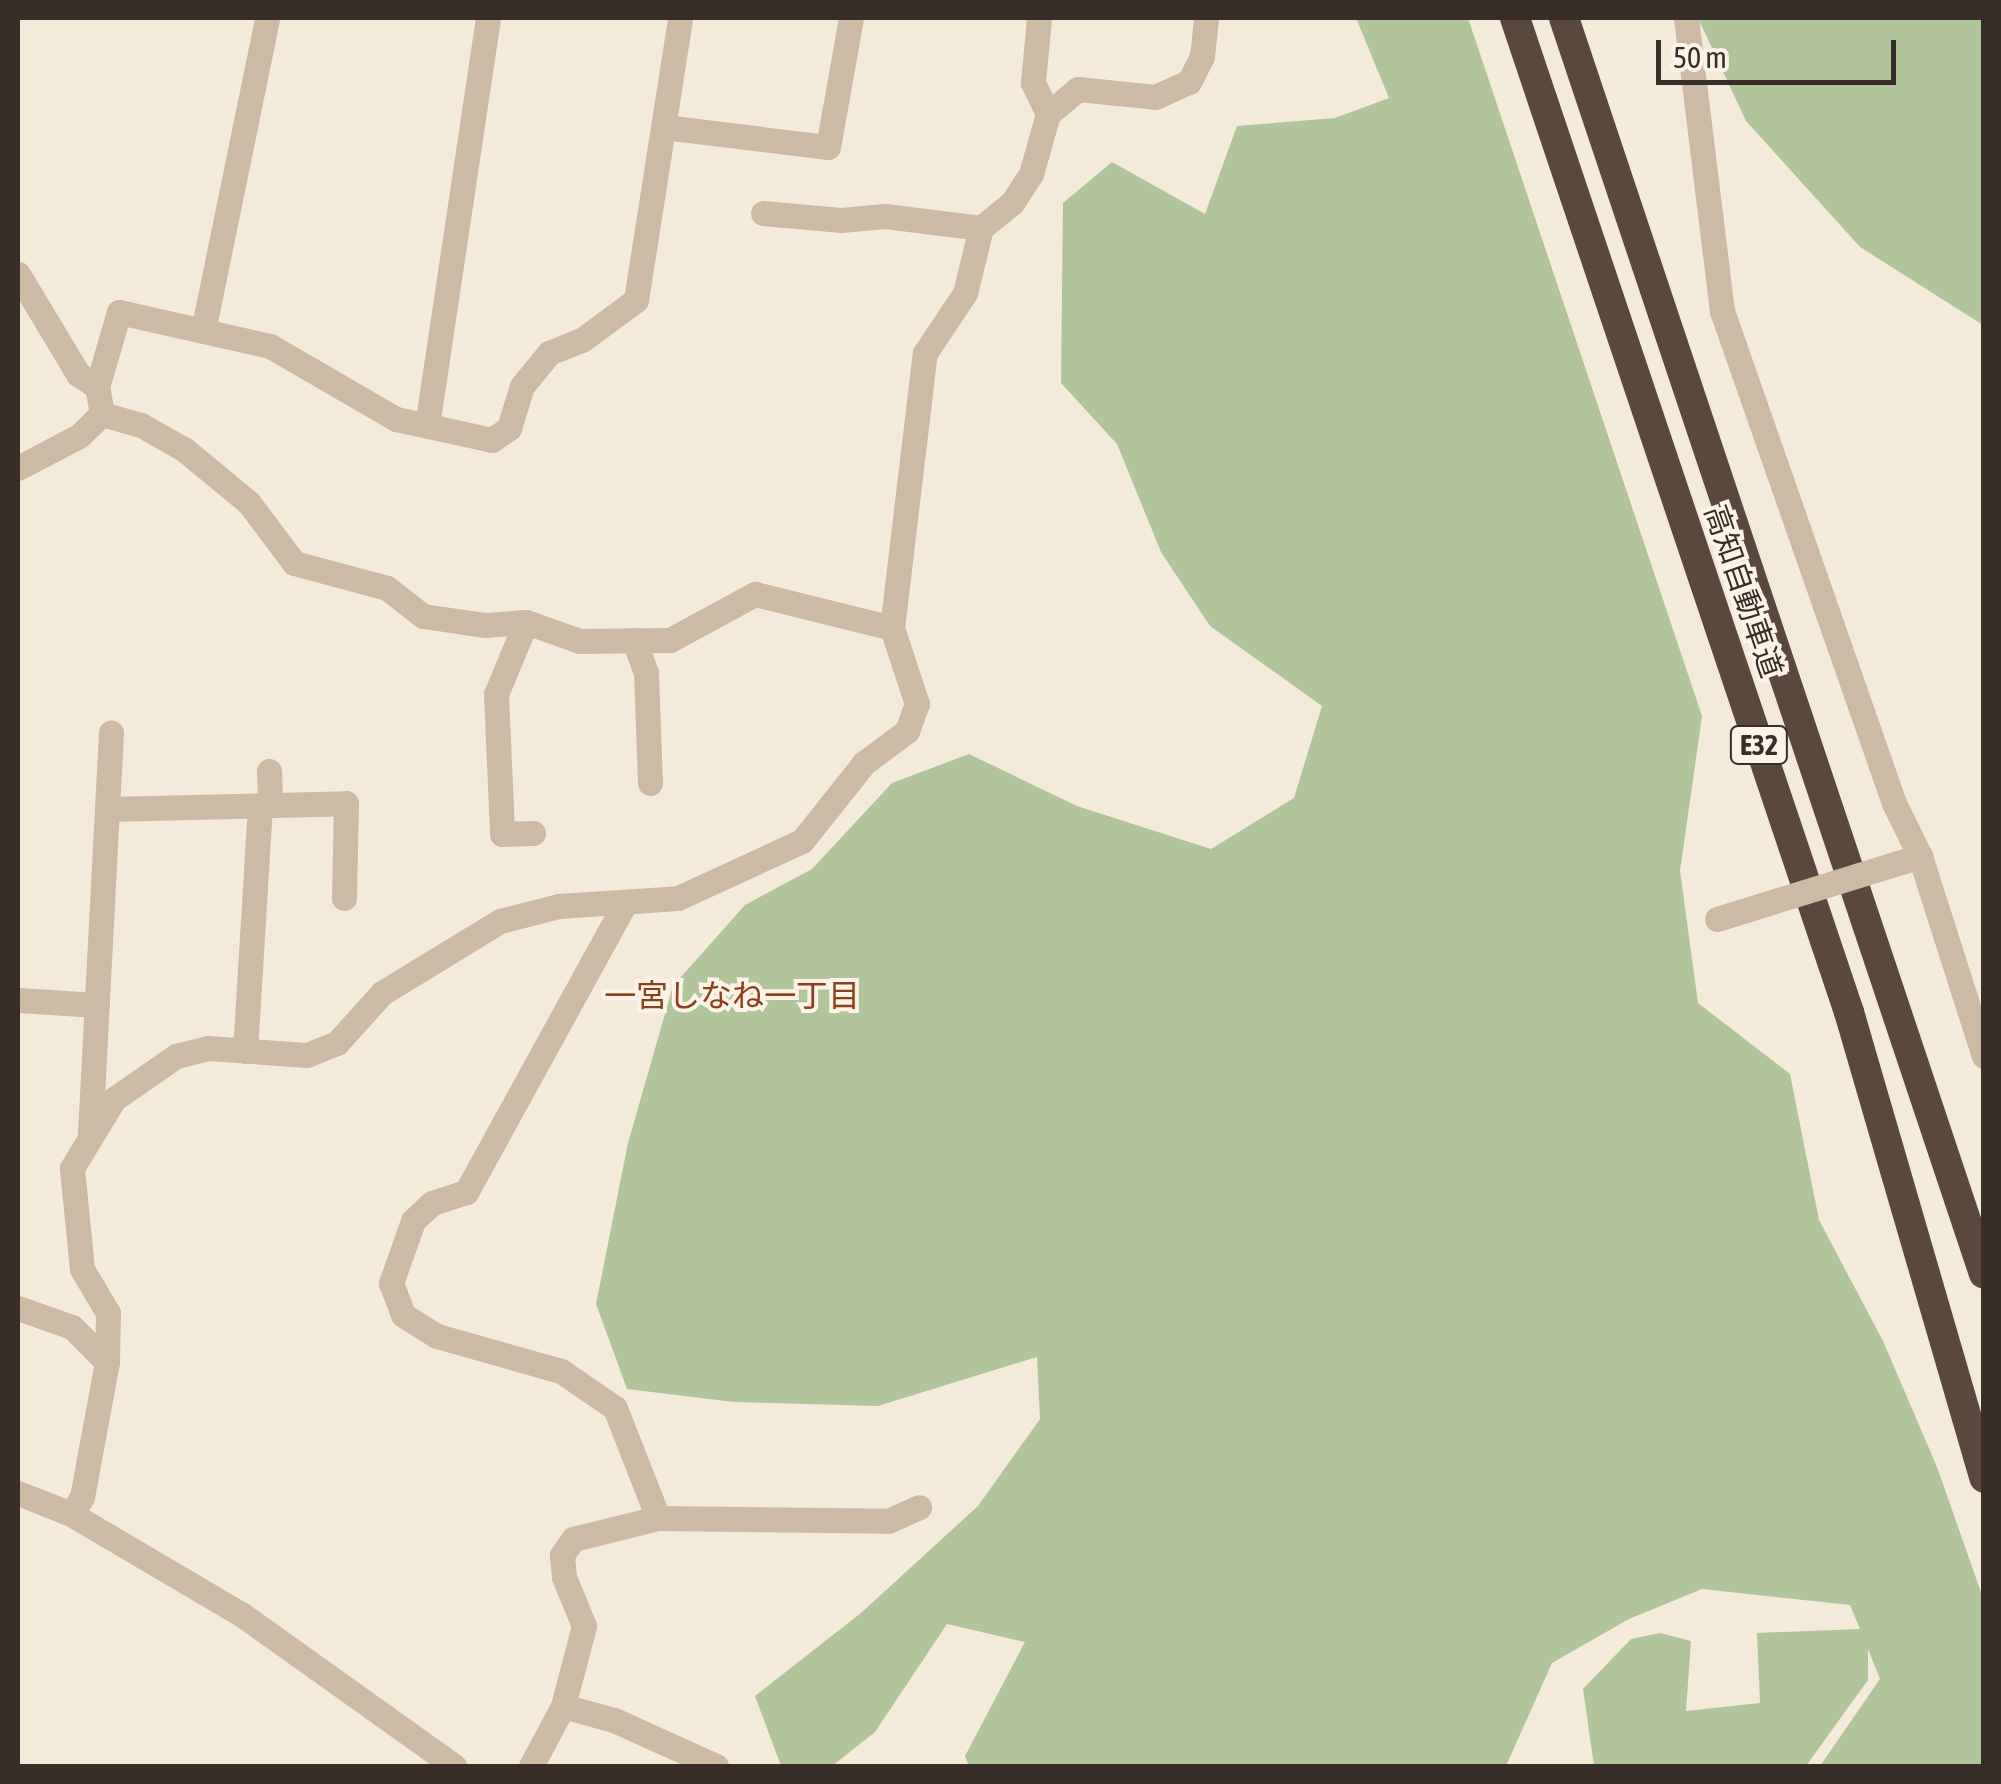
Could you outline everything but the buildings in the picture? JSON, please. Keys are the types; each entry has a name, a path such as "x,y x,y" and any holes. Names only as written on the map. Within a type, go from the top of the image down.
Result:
{"highway":[{"name":"高知自動車道","path":"1515,18 1849,1012 1984,1478"},
{"name":"高知自動車道","path":"1564,18 1984,1274"}],"street":[{"path":"204,331 267,18"},
{"path":"427,426 488,18"},
{"path":"102,414 97,388 119,312 270,346 344,394 427,426 492,440 509,428 522,386 549,353 582,340 636,300 680,18"},
{"path":"664,126 828,147 851,18"},
{"path":"1038,18 1033,83 1048,114"},
{"path":"71,1514 82,1496 107,1362 108,1313 82,1268 72,1168 114,1099 176,1056 208,1048 307,1056 338,1043 382,993 500,921 559,906 624,905 678,898 802,842 864,763 907,732 918,704 892,628 925,353 964,293 981,228 1012,203 1031,174 1048,114 1078,89 1155,98 1188,82 1202,57 1206,18"},
{"path":"1686,18 1722,311 1894,803 1920,856 1984,1056"},
{"path":"763,213 841,220 885,216 981,228"},
{"path":"18,274 78,374 97,388"},
{"path":"102,414 142,425 185,450 249,504 294,563 386,588 423,616 485,625 526,622 580,641 670,640 755,594 892,628"},
{"path":"18,468 79,436 102,414"},
{"path":"526,622 496,694 502,834 533,833"},
{"path":"634,640 646,673 650,783"},
{"path":"90,1134 111,733"},
{"path":"245,1051 270,771"},
{"path":"108,808 346,804 344,898"},
{"path":"1717,920 1920,856"},
{"path":"624,905 466,1192 432,1203 414,1221 391,1284 403,1315 437,1336 562,1371 615,1408 658,1518"},
{"path":"18,1000 97,1005"},
{"path":"18,1308 72,1327 107,1362"},
{"path":"18,1493 71,1514 242,1614 454,1766"},
{"path":"531,1766 563,1706 584,1626 562,1556 574,1539 592,1530 658,1518 888,1521 919,1507"},
{"path":"563,1706 614,1720 716,1766"}],"green space":[{"path":"1356,18 1468,18 1702,716 1680,871 1698,1003 1790,1074 1819,1220 1883,1341 1937,1467 1983,1598 1983,1766 1820,1766 1880,1679 1868,1649 1868,1680 1806,1766 1594,1766 1583,1689 1631,1639 1660,1633 1691,1641 1686,1711 1760,1703 1757,1633 1860,1629 1850,1605 1702,1589 1629,1619 1552,1663 1506,1766 969,1766 965,1756 1025,1642 947,1624 875,1732 832,1766 781,1766 755,1696 861,1613 978,1506 1040,1419 1037,1357 878,1406 734,1402 627,1389 596,1304 628,1143 673,986 745,905 812,869 892,783 969,754 1077,806 1211,849 1294,798 1322,706 1210,626 1161,552 1117,444 1061,383 1063,203 1112,162 1205,214 1237,126 1335,118 1389,98"},
{"path":"1698,18 1983,18 1983,325 1860,247 1746,121"}],"district":[{"name":"一宮しなね一丁目","path":"732,996"}]}
